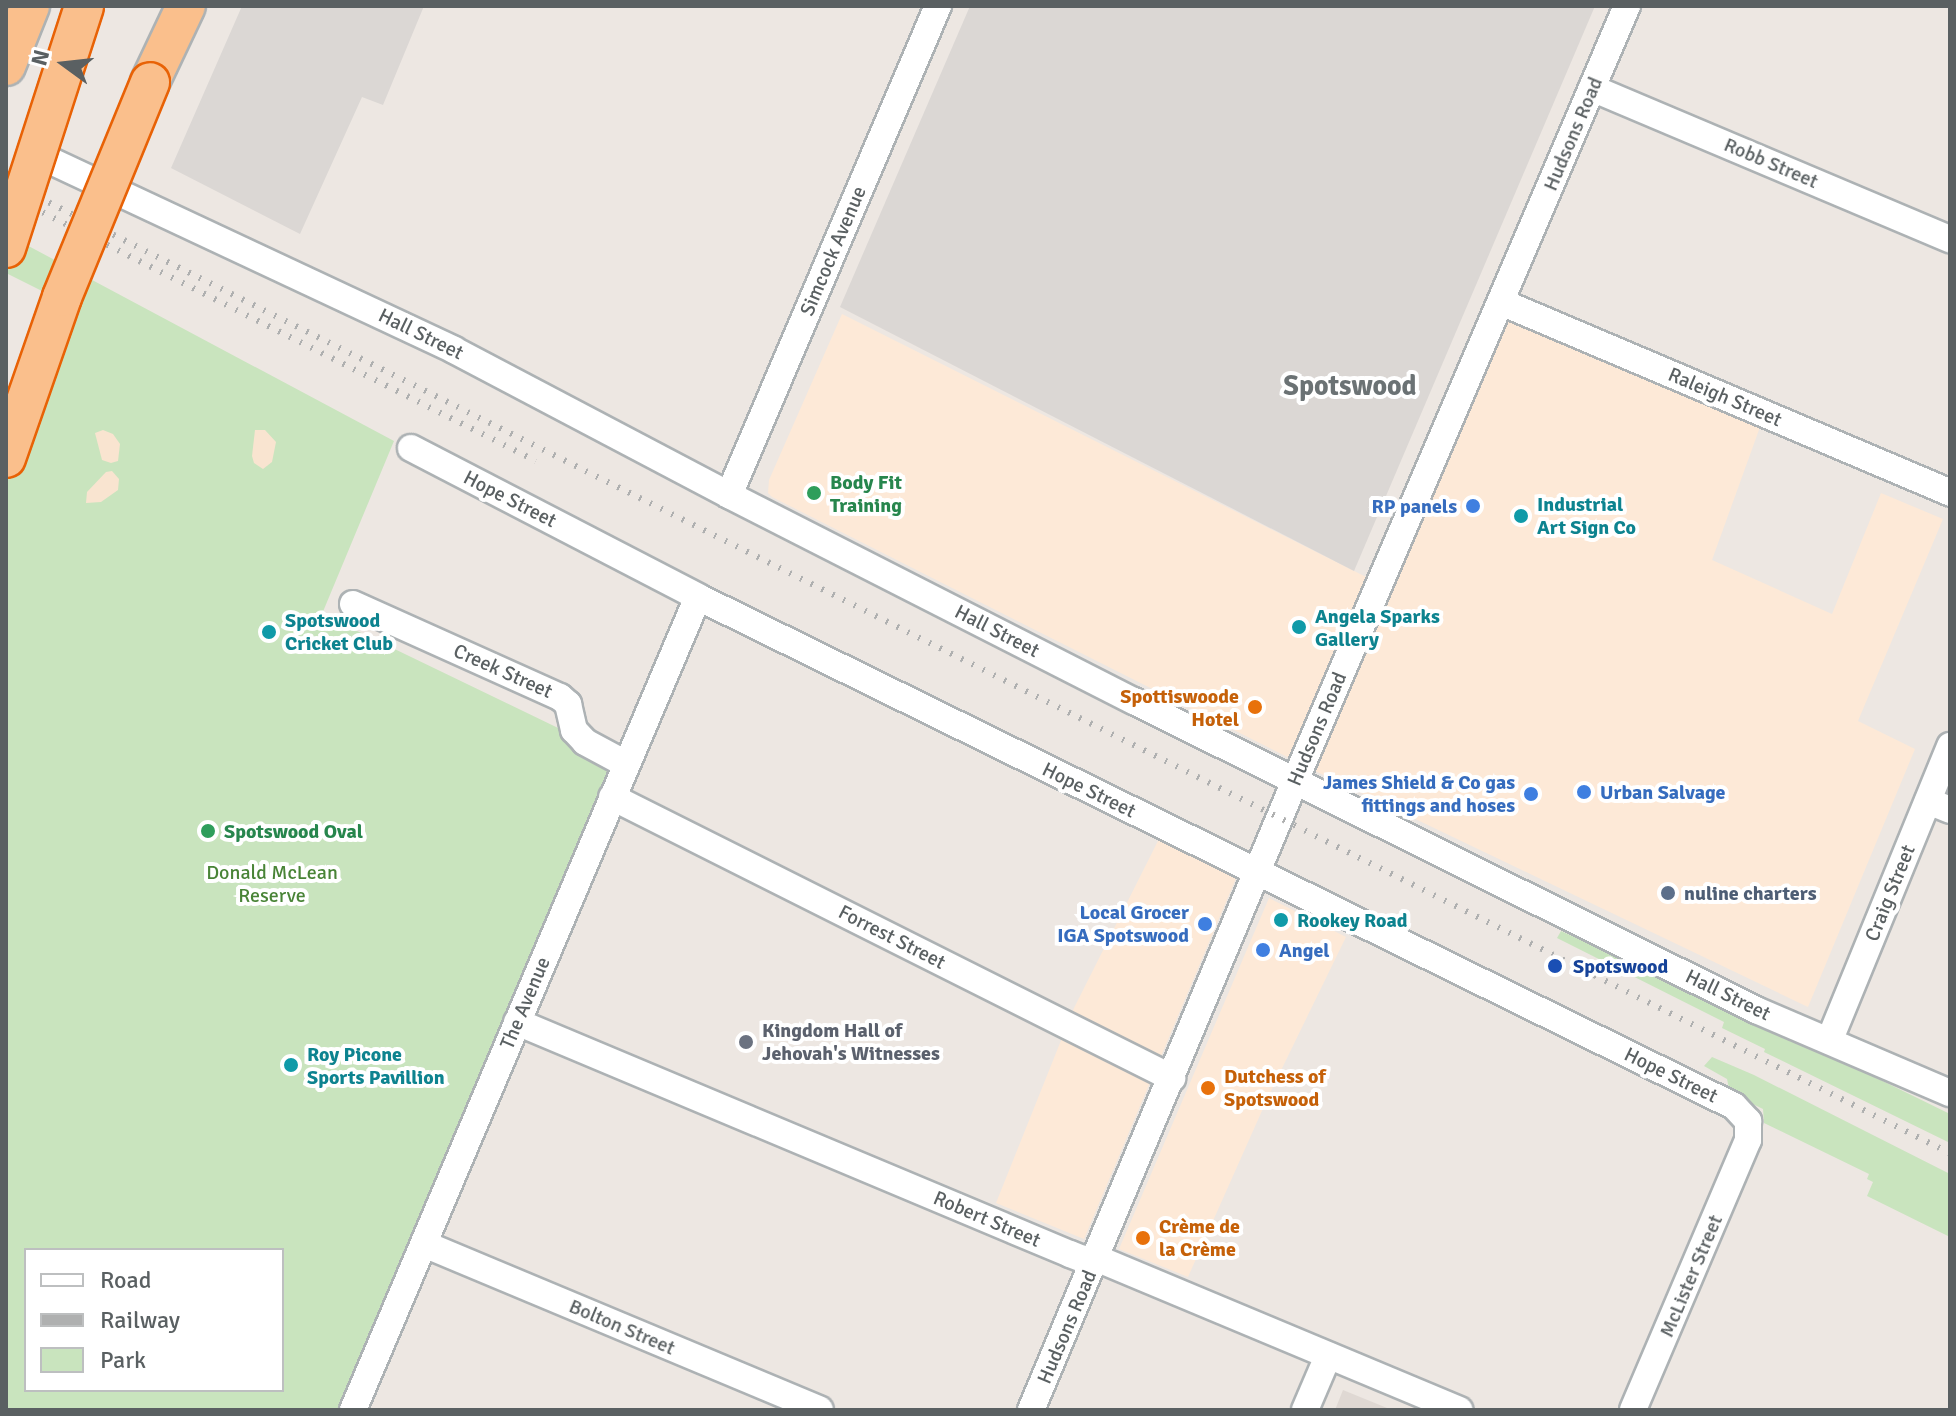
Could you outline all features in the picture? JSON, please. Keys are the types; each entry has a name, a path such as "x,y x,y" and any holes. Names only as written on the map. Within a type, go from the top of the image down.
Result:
{"highway":[{"path":"6,46 28,6"},
{"path":"6,66 28,6"},
{"path":"6,188 84,6"},
{"path":"6,248 84,6"},
{"path":"6,458 67,283 150,82 186,6"}],"street":[{"name":"Simcock Avenue","path":"729,495 938,6"},
{"name":"Hudsons Road","path":"1031,1410 1295,781 1627,6"},
{"name":"Robb Street","path":"1592,88 1950,239"},
{"name":"Hall Street","path":"49,160 454,350 729,495 1756,1010 1830,1039 1950,1093"},
{"name":"Raleigh Street","path":"1501,302 1950,493"},
{"name":"Hope Street","path":"411,448 698,597 1240,866 1259,871 1734,1106 1748,1121 1748,1140"},
{"name":"The Avenue","path":"353,1410 698,597"},
{"name":"Creek Street","path":"353,604 560,697 568,704 574,730 585,742 626,764"},
{"name":"Craig Street","path":"1830,1039 1939,806 1950,746"},
{"name":"Forrest Street","path":"612,797 1172,1078"},
{"name":"Robert Street","path":"517,1022 1083,1259 1096,1258 1459,1410"},
{"name":"McLister Street","path":"1633,1410 1748,1140"},
{"name":"Bolton Street","path":"424,1244 820,1410"},
{"path":"1305,1410 1328,1356"}],"shaded area":[{"path":"242,6 424,6 383,105 362,97 300,234 171,168"},
{"path":"970,6 1595,6 1354,571 840,307"},
{"path":"842,314 1390,589 1508,315 1764,416 1712,560 1832,614 1881,493 1943,519 1858,721 1915,749 1808,1007 1313,770 772,497 768,493 769,480"},
{"path":"1162,833 1239,871 1084,1239 996,1203 1074,1008"},
{"path":"1269,898 1346,937 1269,1095 1188,1277 1119,1249"},
{"path":"1343,1390 1392,1410 1335,1410"}],"green space":[{"name":"Donald McLean Reserve","path":"6,234 394,441 322,614 616,756 337,1410 6,1410 6,436 44,292 6,273"},
{"path":"1561,931 1579,939 1583,934 1950,1114 1950,1143 1764,1052 1765,1049 1722,1028 1724,1022 1557,938"},
{"path":"1712,1057 1950,1174 1950,1237 1867,1196 1873,1182 1867,1179 1869,1174 1764,1123 1763,1109 1730,1093 1727,1079 1704,1066"}],"sand":[{"path":"103,430 113,434 120,444 118,461 111,463 102,460 95,433"},
{"path":"255,430 265,430 276,442 272,462 263,469 254,463 252,456"},
{"path":"112,471 119,479 118,490 101,502 86,503 87,492 106,472"}],"railway":[{"path":"6,181 1950,1153"},
{"path":"32,207 536,461"}],"place":[{"name":"Body Fit Training","path":"814,493"},
{"name":"RP panels","path":"1473,506"},
{"name":"Industrial Art Sign Co","path":"1521,516"},
{"name":"Angela Sparks Gallery","path":"1299,627"},
{"name":"Spotswood Cricket Club","path":"269,632"},
{"name":"Spottiswoode Hotel","path":"1255,707"},
{"name":"Urban Salvage","path":"1584,792"},
{"name":"James Shield & Co gas fittings and hoses","path":"1531,794"},
{"name":"Spotswood Oval","path":"208,831"},
{"name":"nuline charters","path":"1668,893"},
{"name":"Rookey Road","path":"1281,920"},
{"name":"Local Grocer IGA Spotswood","path":"1205,924"},
{"name":"Angel","path":"1263,950"},
{"name":"Spotswood","path":"1555,966"},
{"name":"Kingdom Hall of Jehovah's Witnesses","path":"746,1042"},
{"name":"Roy Picone Sports Pavillion","path":"291,1065"},
{"name":"Dutchess of Spotswood","path":"1208,1088"},
{"name":"Crème de la Crème","path":"1143,1238"}],"district":[{"name":"Spotswood","path":"1350,386"}]}
